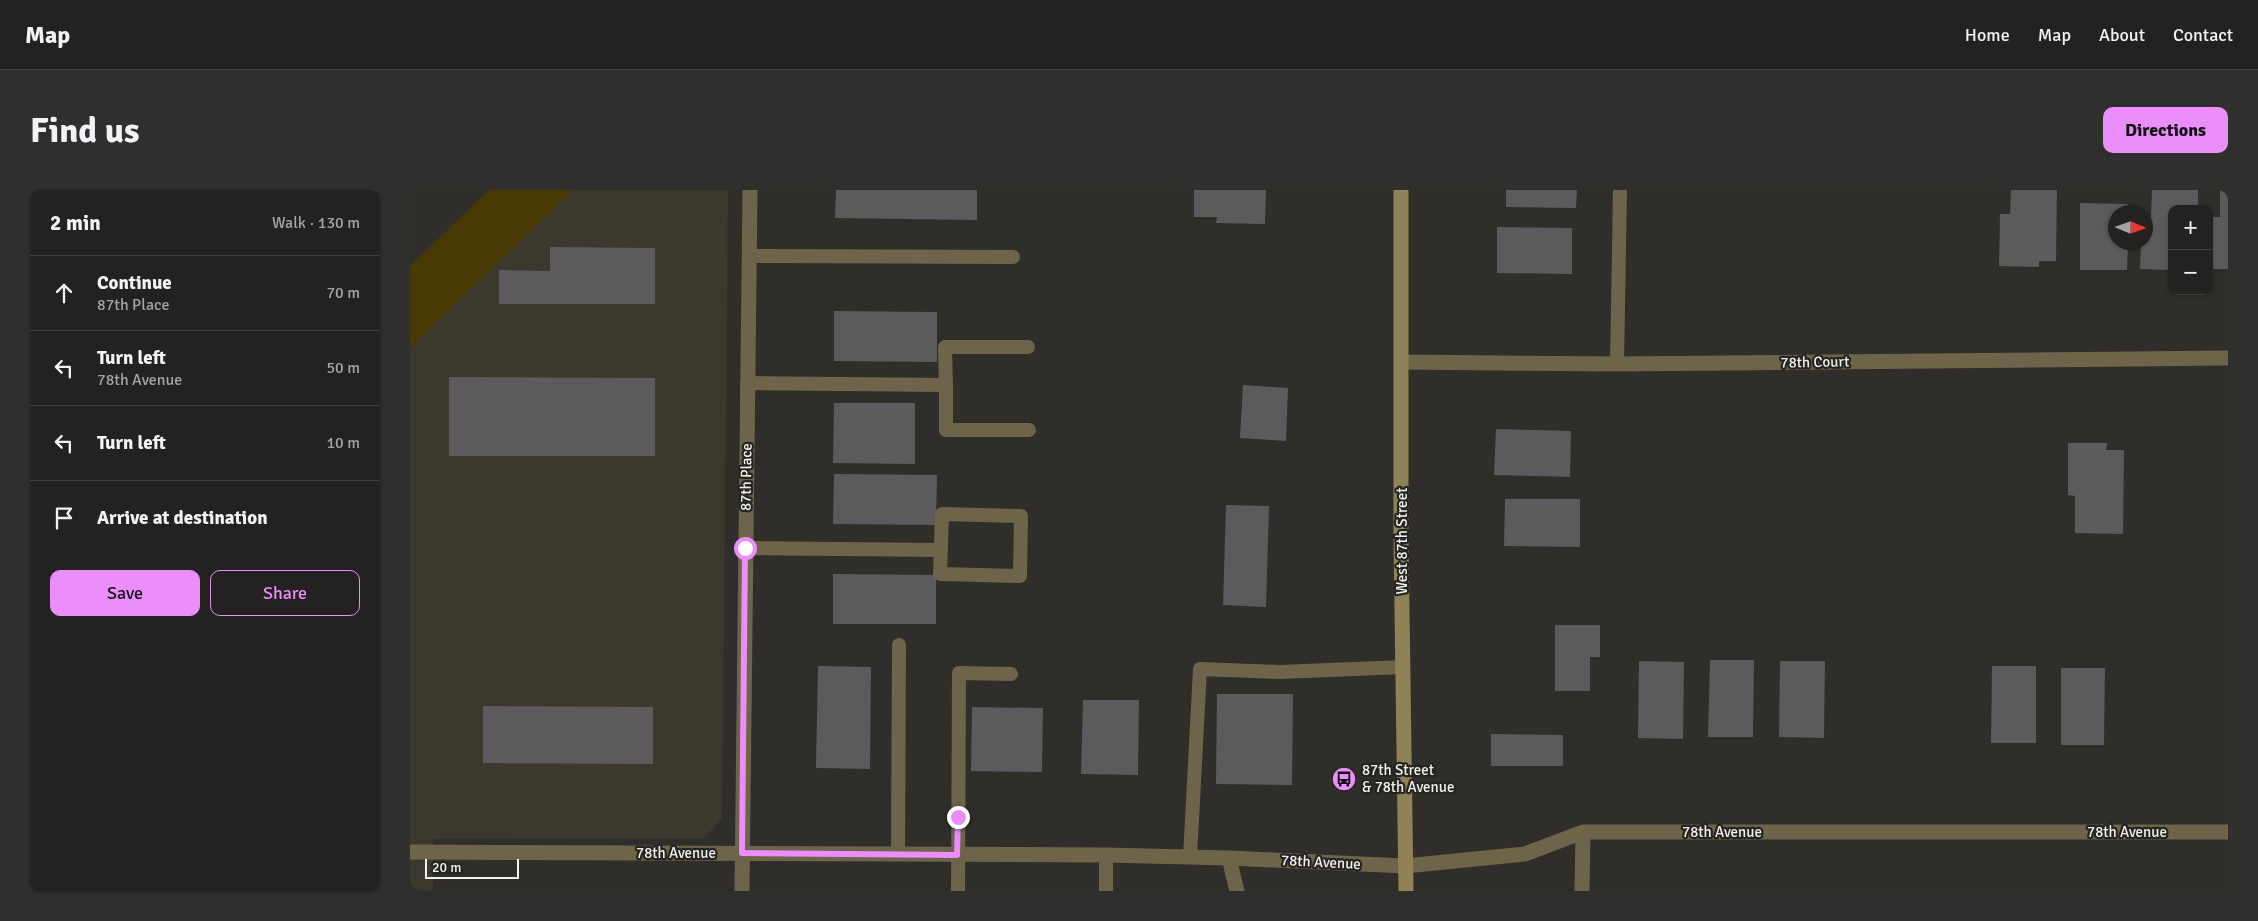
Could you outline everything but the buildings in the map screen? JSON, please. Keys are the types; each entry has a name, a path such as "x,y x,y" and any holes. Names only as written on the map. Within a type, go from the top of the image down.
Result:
{"main road":[{"name":"West 87th Street","path":"1402,190 1401,362 1406,891"}],"street":[{"name":"87th Place","path":"742,891 750,190"},
{"name":"78th Court","path":"1401,362 1617,364 2228,358"},
{"name":"78th Avenue","path":"410,852 1106,855 1229,858 1405,866 1525,854 1583,832 2228,832"},
{"path":"1582,891 1583,832"},
{"path":"1229,858 1237,891"}],"lane":[{"path":"1617,364 1620,190"},
{"path":"749,256 1013,257"},
{"path":"1028,347 946,347 946,430 1029,430"},
{"path":"747,383 946,385"},
{"path":"942,514 1022,516 1020,576 940,574 941,550 942,514"},
{"path":"745,548 941,550"},
{"path":"898,853 899,645"},
{"path":"1190,857 1200,669 1280,672 1403,667"},
{"path":"958,891 959,673 1011,674"},
{"path":"1106,855 1106,891"}],"shaded area":[{"path":"489,190 573,190 410,348 410,266"},
{"path":"573,190 728,190 722,819 704,838 433,839 433,891 410,891 410,348"}],"place":[{"name":"87th Street & 78th Avenue","path":"1344,779"}],"route":[{"path":"745,548 742,853 957,855 958,817"}]}
